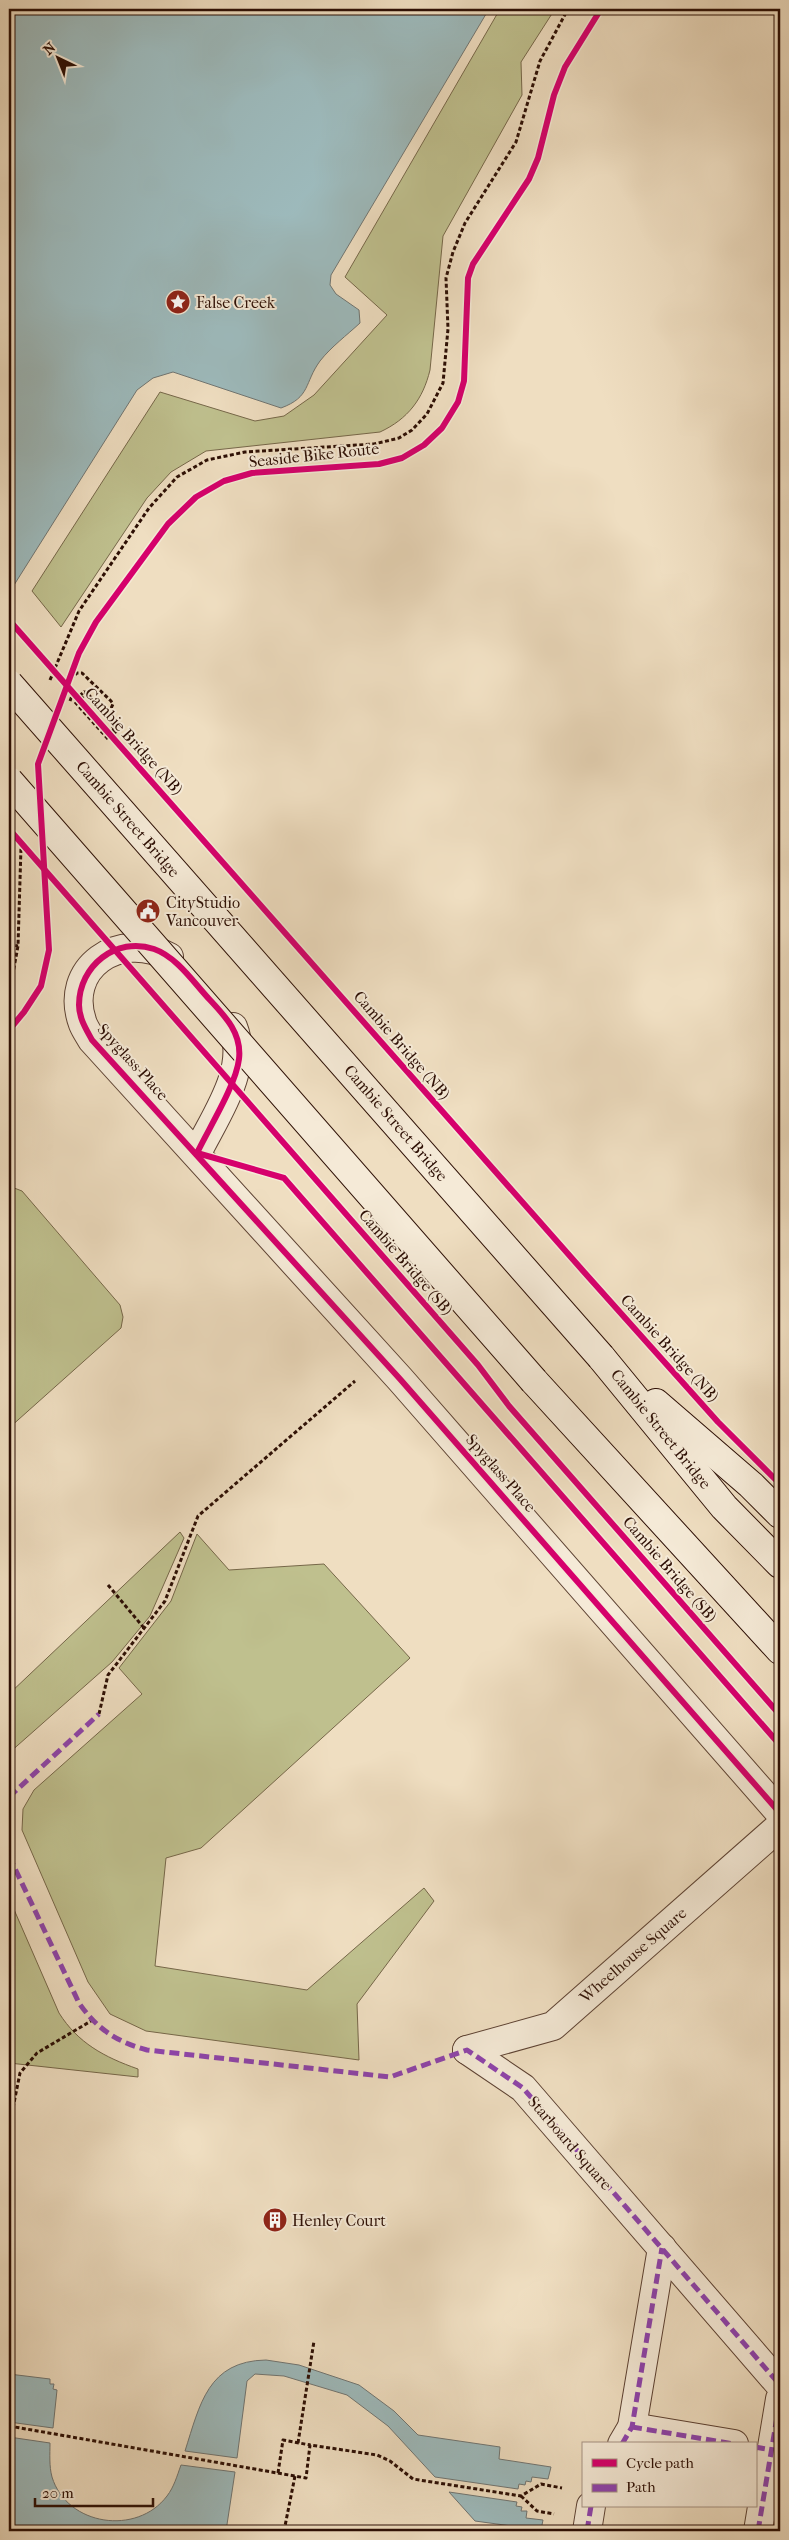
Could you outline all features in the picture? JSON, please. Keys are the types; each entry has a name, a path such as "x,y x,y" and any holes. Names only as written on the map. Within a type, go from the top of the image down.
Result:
{"street":[{"name":"Cambie Street Bridge","path":"9,684 601,1357 724,1507 780,1564"},
{"path":"9,782 534,1381 780,1650"},
{"name":"Spyglass Place","path":"197,1153 234,1077 239,1059 238,1040 231,1023 172,959 155,949 142,946 127,946 113,950 101,958 88,971 81,988 79,1006 83,1024 92,1040 197,1153 400,1379 780,1813"},
{"path":"601,1357 752,1485 780,1514"},
{"name":"Wheelhouse Square","path":"468,2050 553,2026 780,1826"},
{"name":"Starboard Square","path":"468,2050 523,2088 780,2385"},
{"path":"662,2248 627,2435 710,2442"},
{"path":"758,2531 763,2449 780,2399"},
{"path":"587,2531 591,2508"}],"path":[{"path":"59,655 79,611 149,508 176,477 207,460 245,452 374,444 399,438 412,430 427,414 443,383 448,329 446,278 453,252 465,224 516,142 540,61 568,9"},
{"path":"66,686 76,662"},
{"path":"66,686 77,673 82,673 111,701 113,704 109,713 121,727 108,739 74,701 85,691 118,726 108,735 78,702 86,693 115,726 108,732 81,701"},
{"path":"15,837 28,852"},
{"path":"9,944 18,946"},
{"path":"99,1714 108,1675 165,1601 198,1516 355,1381"},
{"path":"108,1585 144,1628"},
{"path":"13,2108 20,2073 37,2053 91,2021"},
{"path":"298,2443 314,2341"},
{"path":"9,2426 306,2478 310,2445"},
{"path":"278,2473 283,2440 376,2455 390,2461 414,2479 521,2496 541,2484 566,2488"},
{"path":"284,2531 295,2476"}],"green space":[{"path":"500,9 555,9 521,62 522,95 443,236 430,370 423,390 413,407 399,421 380,432 206,451 171,472 147,498 61,627 32,591 160,392 255,421 284,416 314,395 387,315 345,277"},
{"path":"9,1186 22,1191 120,1305 123,1317 121,1328 9,1428"},
{"path":"180,1532 184,1538 150,1616 112,1662 9,1753 9,1694"},
{"path":"197,1534 229,1570 324,1564 410,1658 201,1848 166,1858 155,1966 307,1990 424,1888 434,1901 357,2004 359,2060 146,2031 110,2014 88,1982 22,1830 23,1809 34,1790 142,1694 119,1668 171,1601"},
{"path":"9,1898 59,2013 66,2024 93,2048 138,2069 138,2077 9,2063"}],"water":[{"name":"False Creek","path":"9,9 489,9 331,275 330,285 336,294 359,310 360,323 320,361 306,389 298,399 281,408 173,372 153,378 137,390 9,593"},
{"path":"266,2360 299,2365 359,2385 394,2411 418,2435 500,2447 499,2459 551,2467 548,2479 532,2477 531,2482 526,2481 525,2485 519,2484 518,2489 435,2477 388,2426 347,2395 284,2376 255,2374 247,2381 237,2458 185,2451 196,2417 209,2388 231,2368 246,2362"},
{"path":"9,2374 50,2379 50,2384 54,2384 53,2389 57,2390 53,2428 9,2422"},
{"path":"9,2437 50,2443 51,2473 60,2494 72,2506 87,2515 104,2520 138,2517 154,2509 169,2493 181,2465 235,2472 226,2531 9,2531"},
{"path":"449,2492 517,2502 516,2506 522,2507 521,2511 527,2511 526,2518 543,2520 541,2530 475,2521"}],"marked path":[{"path":"9,1797 99,1714"},
{"path":"9,1856 79,2003 93,2020 108,2033 126,2043 147,2050 390,2077 467,2050 523,2088 780,2385"},
{"path":"623,2442 632,2427 662,2248"},
{"path":"758,2531 780,2399"},
{"path":"632,2427 722,2442"},
{"path":"756,2447 772,2450"},
{"path":"587,2531 591,2508"}],"cycle path":[{"name":"Seaside Bike Route","path":"9,1030 24,1012 41,986 49,950 38,764 79,653 96,622 168,524 196,497 224,481 252,473 379,464 402,458 424,445 442,428 458,402 464,381 468,278 473,264 529,179 538,158 554,95 565,67 601,9"},
{"name":"Cambie Bridge (NB)","path":"9,620 584,1272 718,1422 780,1484"},
{"name":"Cambie Bridge (SB)","path":"9,829 478,1365 509,1406 780,1715"},
{"path":"197,1153 228,1094 237,1069 239,1050 232,1026 185,971 170,958 154,949 140,946 126,947 114,951 102,957 93,967 85,978 81,991 80,1014 92,1040 400,1379 780,1813"},
{"path":"197,1153 284,1178 780,1745"}],"place":[{"name":"False Creek","path":"178,302"},
{"name":"CityStudio Vancouver","path":"148,911"},
{"name":"Henley Court","path":"275,2220"}]}
